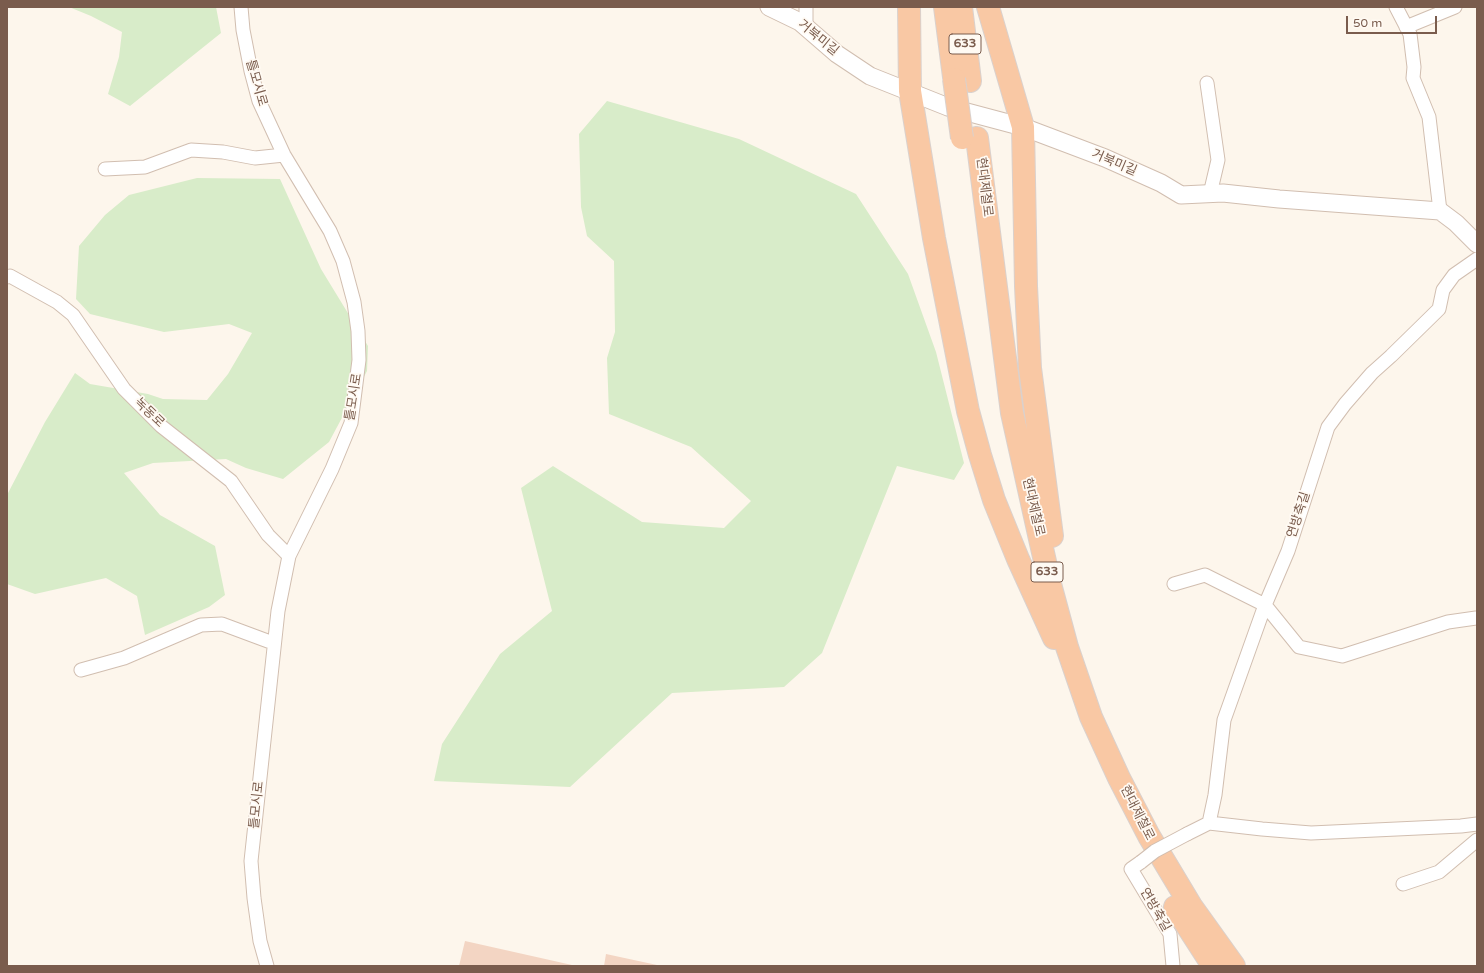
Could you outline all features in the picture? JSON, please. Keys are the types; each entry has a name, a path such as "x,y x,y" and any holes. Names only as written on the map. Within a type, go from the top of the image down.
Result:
{"highway":[{"path":"909,7 910,91 934,238 968,411 994,500 1018,559 1060,640"},
{"name":"현대제철로","path":"945,7 962,80 970,138 989,341 1002,426 1025,529 1060,640 1091,717 1119,778 1149,836 1191,906 1234,966"},
{"name":"현대제철로","path":"960,7 962,80"},
{"path":"988,7 1023,128 1026,286 1030,368 1060,640"},
{"name":"현대제철로","path":"1060,640 1063,672 1081,724 1100,771 1126,823 1161,885 1213,966"}],"street":[{"name":"틀모시로","path":"241,7 243,30 251,71 259,101 284,155 330,231 343,261 354,302 358,330 359,360 351,423 332,469 289,556 273,643 251,862 260,941 267,966"},
{"name":"거북미길","path":"768,7 800,22 837,54 870,76 948,107 1023,128 1105,158 1161,183 1181,195 1223,193 1440,212"},
{"path":"806,7 806,27"},
{"path":"1396,7 1410,34 1414,66 1413,78 1429,117 1440,212 1456,223 1477,244"},
{"path":"1406,27 1455,7"},
{"path":"1207,83 1218,160 1210,194"},
{"path":"105,169 145,167 191,150 223,152 255,158 284,155"},
{"name":"연방축길","path":"1173,966 1170,934 1131,869 1155,851 1209,823 1215,795 1224,720 1265,605 1288,551 1328,427 1345,404 1372,373 1439,310 1443,290 1454,275 1477,259"},
{"name":"녹동로","path":"7,277 10,276 57,302 73,315 124,389 161,426 231,481 268,535 289,556"},
{"path":"1174,584 1205,575 1265,605 1299,647 1342,656 1448,622 1476,618"},
{"path":"81,670 124,658 201,625 222,624 273,643"},
{"path":"1209,823 1311,833 1352,832 1477,824"},
{"path":"1404,884 1439,872 1477,840"}],"green space":[{"path":"69,7 216,7 221,33 130,106 108,94 119,57 122,32 91,16"},
{"path":"607,101 739,139 856,194 908,274 936,352 964,463 954,480 897,466 822,653 784,687 672,693 570,787 434,781 442,744 500,654 552,611 521,488 553,466 642,522 724,528 751,501 691,447 609,414 607,358 615,332 614,261 587,236 581,207 579,134"},
{"path":"197,178 280,179 321,269 368,346 367,371 329,442 283,479 246,468 226,459 153,463 124,473 160,515 215,546 225,595 209,607 145,635 137,596 106,578 35,594 7,584 7,495 45,422 75,373 90,384 148,394 163,399 207,400 228,374 252,333 229,324 164,332 90,314 76,299 79,246 105,215 129,195"}],"building":[{"path":"465,941 572,965 572,966 459,966"},
{"path":"606,954 657,965 657,966 604,966"}]}
